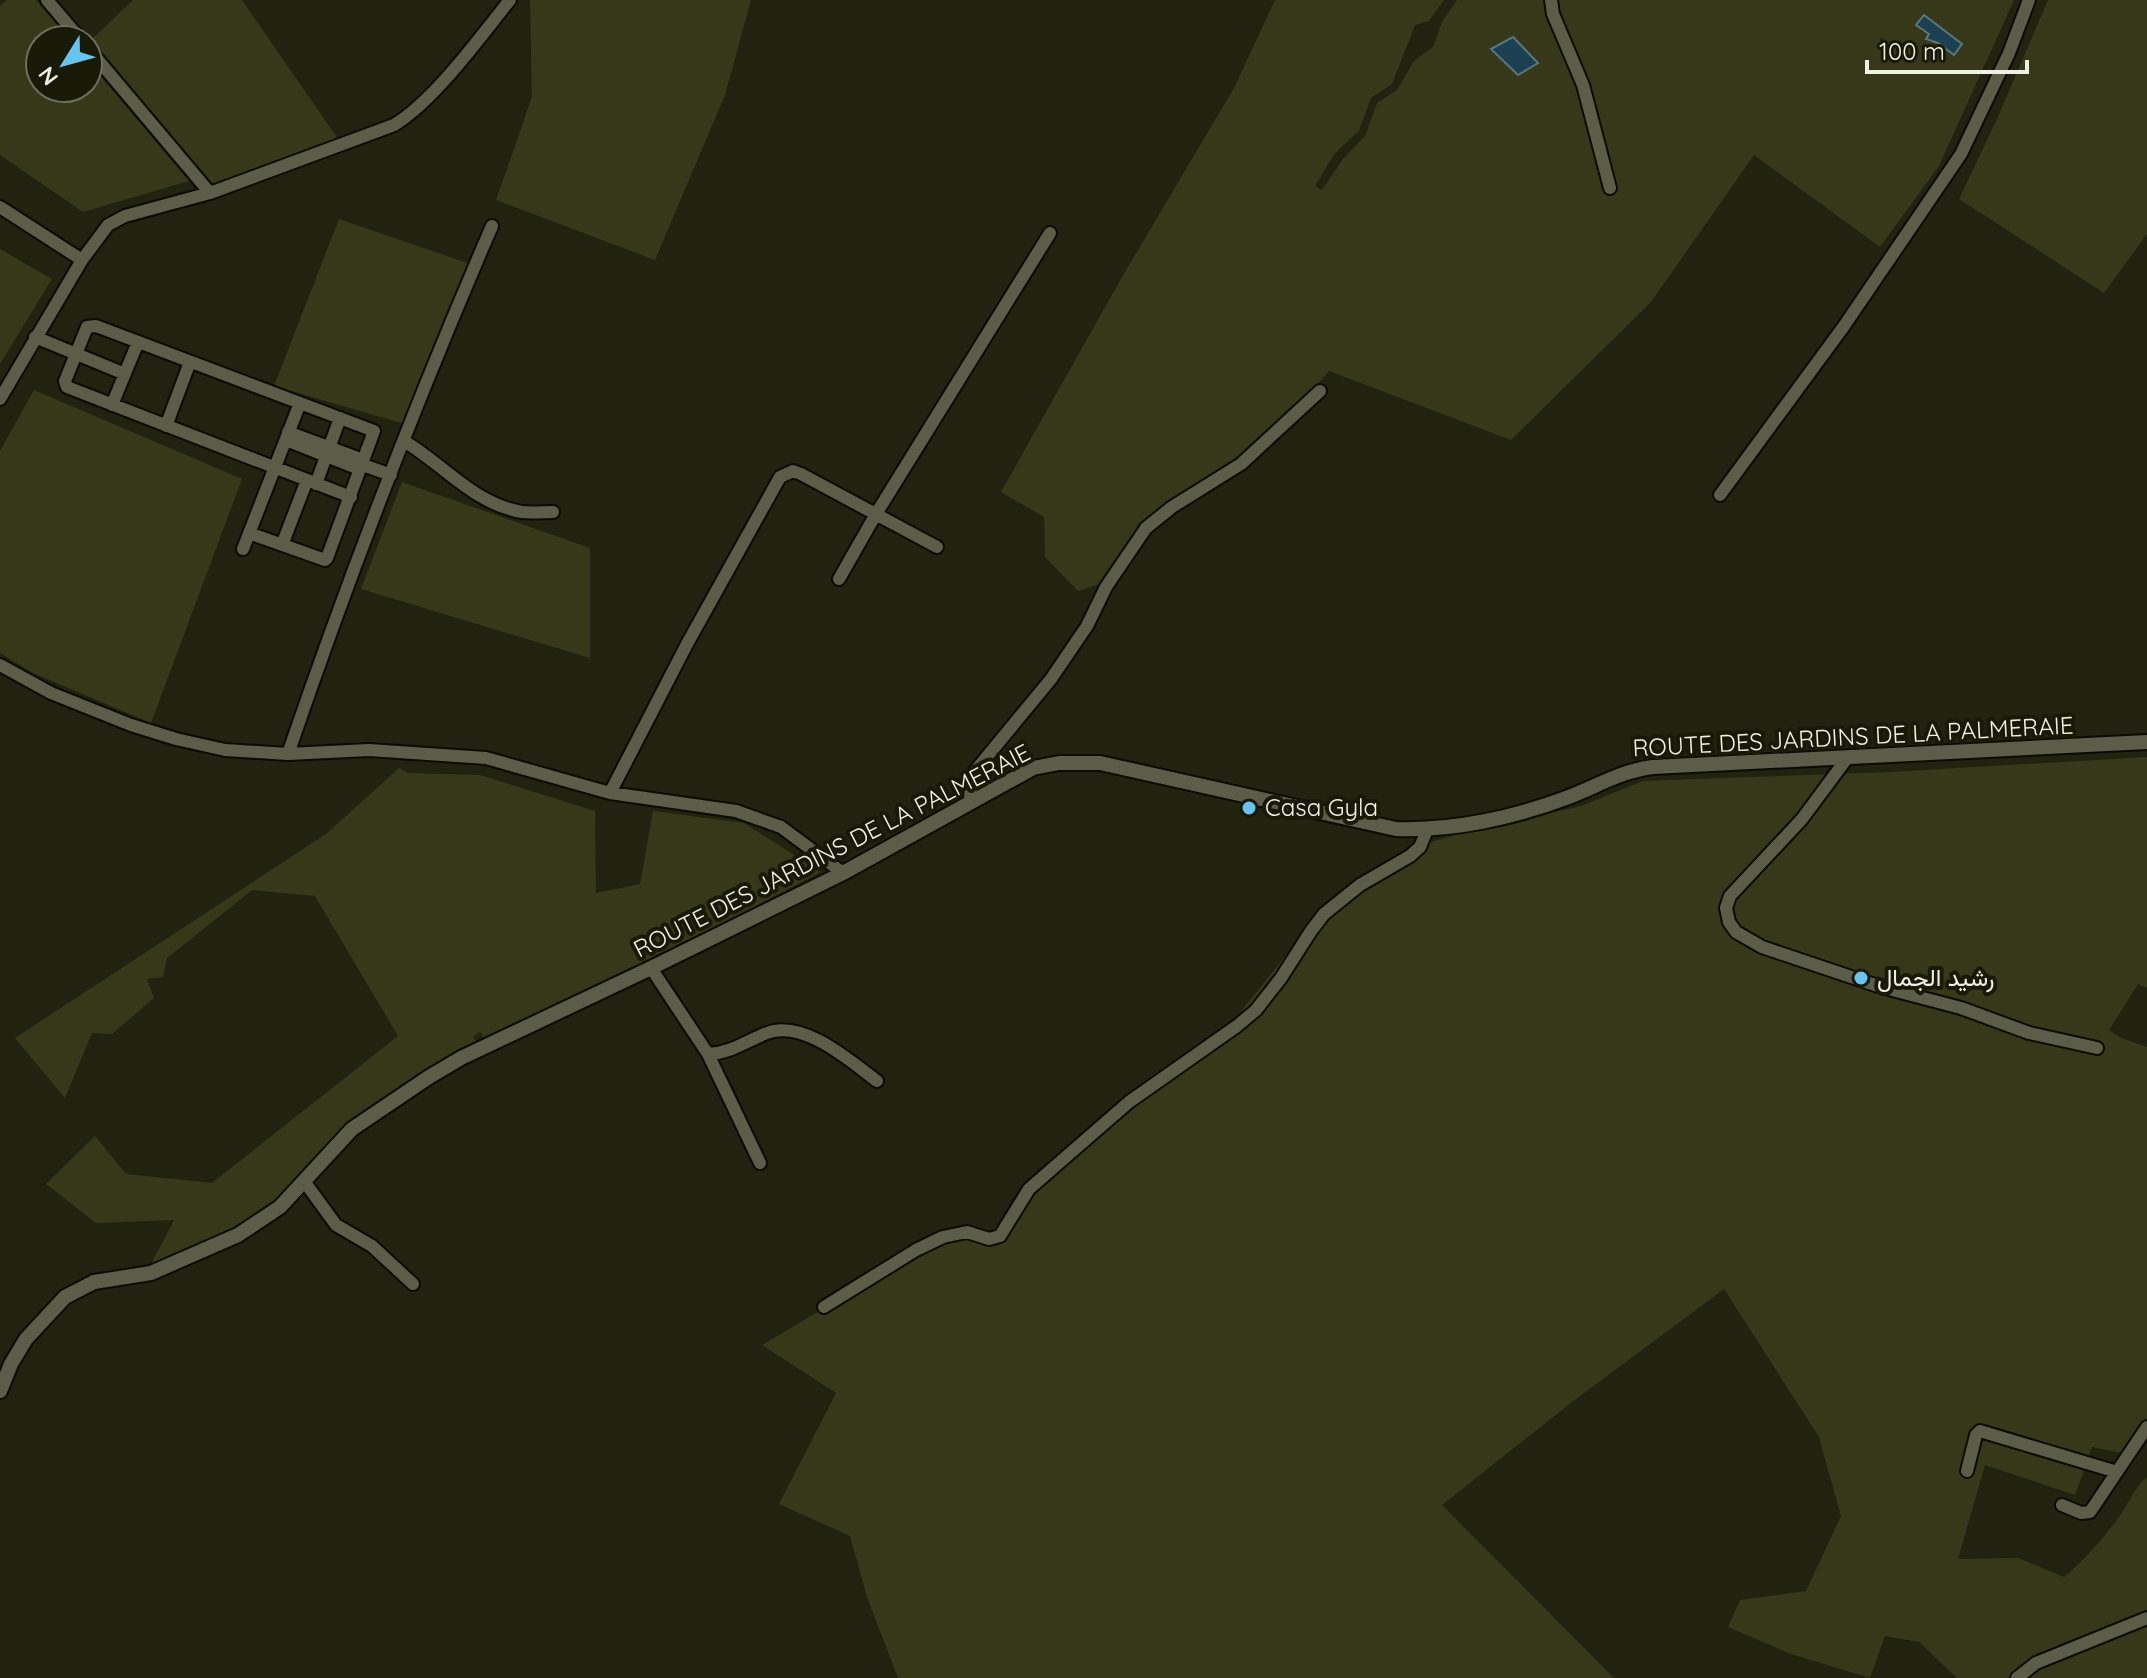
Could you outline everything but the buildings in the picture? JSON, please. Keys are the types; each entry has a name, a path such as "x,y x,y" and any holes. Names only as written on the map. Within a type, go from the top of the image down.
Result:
{"street":[{"path":"47,0 67,24"},
{"path":"0,399 82,260 108,225 115,220 210,193 405,118 459,63 510,0"},
{"path":"1551,0 1553,14 1583,85 1610,188"},
{"path":"1720,495 1844,326 1961,154 2009,53 2029,0"},
{"path":"104,67 210,193"},
{"path":"0,207 82,260"},
{"path":"288,754 404,441 492,226"},
{"path":"839,579 1050,233"},
{"path":"249,533 325,560 351,497 374,431 91,325 85,330 75,354 65,381 67,387 351,497"},
{"path":"35,337 125,374"},
{"path":"112,405 138,342"},
{"path":"166,426 190,362"},
{"path":"970,802 971,776 1051,679 1087,626 1106,587 1146,528 1172,507 1241,464 1320,391"},
{"path":"243,549 300,403"},
{"path":"282,545 340,418"},
{"path":"287,436 327,452 358,458 363,465 391,475"},
{"path":"404,441 480,498 523,512 553,512"},
{"path":"610,793 687,644 780,477 793,471 801,474 937,547"},
{"path":"0,665 51,693 161,735 225,750 288,754 369,750 460,755 508,764 610,793 736,811 781,827 843,873"},
{"name":"ROUTE DES JARDINS DE LA PALMERAIE","path":"0,1391 26,1339 65,1297 94,1282 151,1273 206,1251 266,1218 352,1129 429,1077 461,1058 843,873 1033,768 1059,763 1100,763 1396,829 1427,830 1548,805 1634,769 2147,742"},
{"path":"1848,757 1802,819 1730,896 1726,908 1729,922 1736,932 1762,947 1881,987 1961,1008 2029,1033 2097,1048"},
{"path":"824,1307 916,1250 943,1237 967,1232 989,1239 1000,1236 1029,1189 1129,1102 1256,1010 1324,914 1360,885 1410,856 1420,847 1427,830"},
{"path":"651,968 708,1054 760,1163"},
{"path":"708,1054 724,1053 768,1033 795,1030 844,1056 877,1081"},
{"path":"304,1181 336,1225 372,1246 413,1284"},
{"path":"2062,1505 2081,1513 2090,1512 2147,1427"},
{"path":"1967,1471 1976,1435 1980,1431 2117,1472"},
{"path":"2017,1678 2036,1663 2147,1618"}],"green space":[{"path":"7,0 36,0 56,24 24,24 24,104 104,104 104,80 189,181 83,212 0,155 0,6"},
{"path":"133,0 242,0 338,139 210,188 104,62 104,28"},
{"path":"530,0 751,0 725,95 655,260 496,200 532,97"},
{"path":"1275,0 1444,0 1429,21 1415,25 1392,84 1371,98 1359,131 1335,153 1315,186 1322,190 1343,159 1365,136 1377,103 1397,90 1414,61 1433,47 1442,22 1457,0 2014,0 1939,166 1880,247 1754,155 1651,302 1511,440 1329,371 1293,413 1234,464 1150,516 1106,582 1078,591 1045,557 1044,517 1001,492 1122,277 1234,88"},
{"path":"2048,0 2147,0 2147,234 2104,293 1959,199"},
{"path":"339,219 470,264 408,425 274,386"},
{"path":"0,249 52,279 0,364"},
{"path":"34,390 242,479 151,723 33,673 0,653 0,451"},
{"path":"402,482 590,548 590,658 361,589"},
{"path":"2147,757 2147,988 2138,984 2109,1030 2121,1038 2147,1047 2147,1425 2132,1455 2092,1447 2075,1495 1985,1465 1958,1559 2018,1558 2064,1577 2105,1535 2147,1477 2147,1678 1957,1678 1919,1642 1885,1636 1870,1678 1791,1654 1728,1627 1740,1600 1806,1591 1841,1516 1819,1437 1724,1289 1572,1402 1442,1505 1614,1678 898,1678 867,1597 850,1536 779,1504 836,1393 762,1345 960,1228 989,1234 1137,1088 1235,1019 1311,924 1350,885 1407,849 1581,806 1643,781 1891,772"},
{"path":"399,768 408,773 480,775 595,811 596,893 640,884 653,811 744,823 821,872 616,979 610,979 546,1017 487,1042 480,1032 473,1037 479,1044 449,1057 437,1068 350,1120 263,1215 147,1272 174,1220 96,1223 46,1184 95,1136 126,1174 212,1183 398,1036 315,896 252,890 167,958 163,977 147,979 154,998 112,1034 92,1033 65,1098 15,1038 326,834"}],"water":[{"path":"1924,15 1962,44 1954,55 1938,43 1926,39 1929,34 1916,25"},
{"path":"1513,37 1538,63 1518,75 1491,49"}],"place":[{"name":"Casa Gyla","path":"1249,808"},
{"name":"رشيد الجمال","path":"1861,978"}]}
